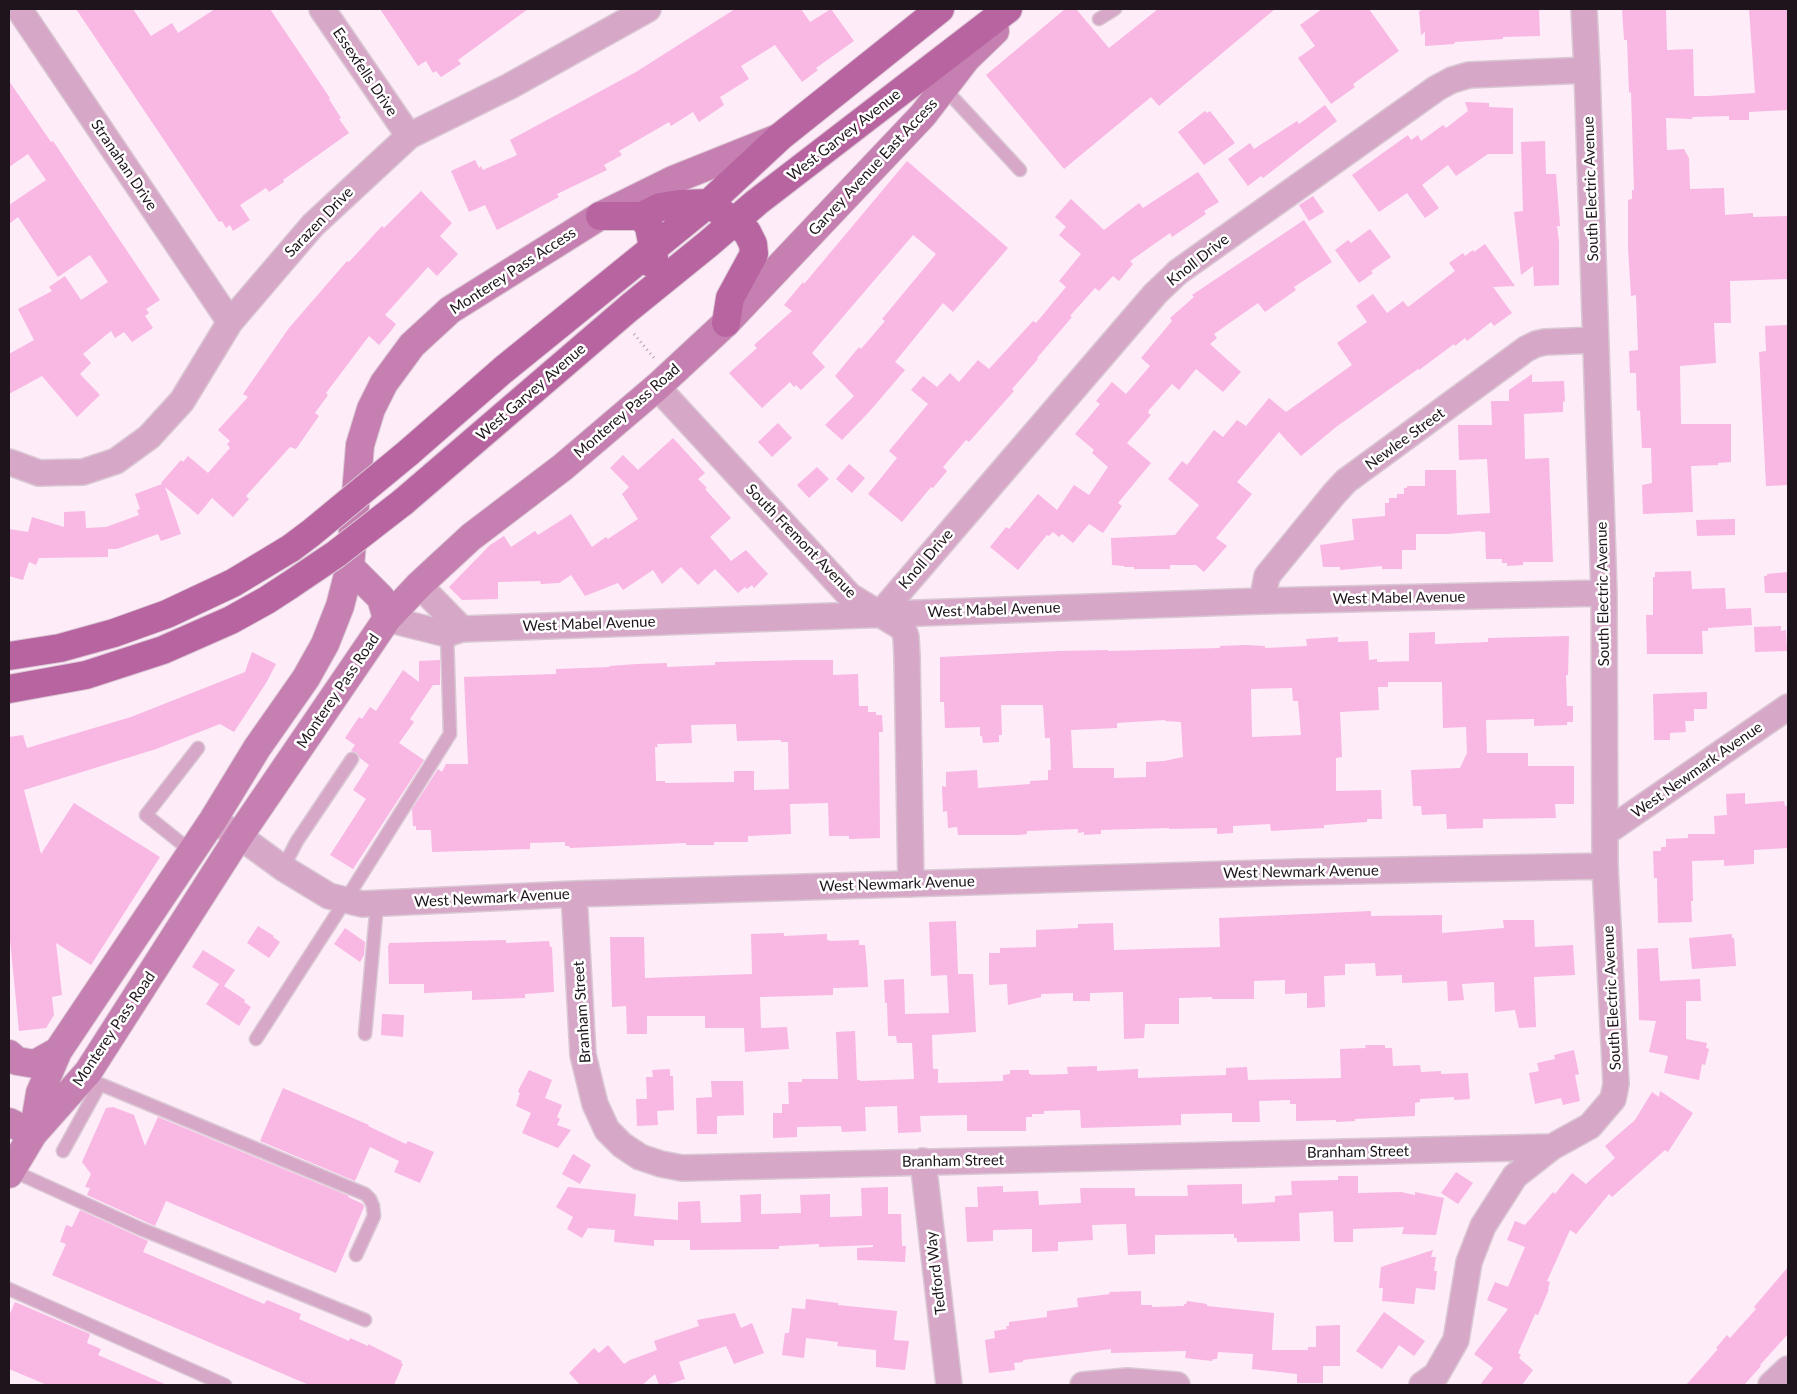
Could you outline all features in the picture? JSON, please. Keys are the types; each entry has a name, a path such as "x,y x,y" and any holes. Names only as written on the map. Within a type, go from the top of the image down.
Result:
{"main road":[{"path":"9,656 60,648 114,633 159,617 225,587 312,534 503,370 709,203 781,136 940,9"},
{"name":"West Garvey Avenue","path":"9,689 86,675 163,650 231,620 267,600 336,554 403,502 628,308 764,196 1008,9"},
{"name":"Garvey Avenue East Access","path":"726,323 923,115 966,59 1017,9"},
{"name":"Monterey Pass Access","path":"350,567 360,445 371,409 384,382 412,345 450,310 600,216 673,180 781,136"},
{"path":"600,216 642,216 660,207 709,203 748,232 753,244 754,254 730,298 726,323"},
{"path":"541,382 539,368 544,358 640,276 654,258 649,227 642,216"},
{"name":"Monterey Pass Road","path":"10,1172 33,1134 91,1081 240,836 387,619 419,585 471,538 563,467 657,387 726,323"},
{"path":"350,567 381,598 387,619"},
{"name":"Monterey Pass Road","path":"33,1134 40,1093 58,1051 213,820 257,748 306,678 325,644 340,606 350,567"},
{"path":"9,1054 17,1061 35,1064 58,1051"},
{"path":"9,1122 33,1134"}],"street":[{"name":"Stranahan Drive","path":"19,9 230,322"},
{"name":"Essexfells Drive","path":"322,9 408,136"},
{"name":"South Electric Avenue","path":"1422,1385 1436,1375 1456,1340 1469,1262 1483,1226 1515,1176 1552,1147 1590,1126 1613,1099 1616,1084 1604,866 1604,593 1584,9"},
{"name":"Sarazen Drive","path":"9,462 39,473 83,472 116,461 149,437 182,401 230,322 313,225 408,136 510,86 637,12"},
{"name":"Knoll Drive","path":"879,614 1155,294 1178,272 1437,88 1452,80 1469,75 1587,70"},
{"name":"Newlee Street","path":"1262,601 1267,576 1346,481 1536,344 1595,340"},
{"name":"South Fremont Avenue","path":"657,387 850,596 903,628 906,637 911,884"},
{"path":"419,585 454,631"},
{"name":"West Mabel Avenue","path":"387,619 454,631 1262,601 1604,593"},
{"name":"West Newmark Avenue","path":"1605,833 1788,707"},
{"name":"West Newmark Avenue","path":"213,820 240,836 283,868 329,896 362,904 574,894 1298,872 1604,866"},
{"name":"Branham Street","path":"574,894 583,1055 595,1104 607,1130 622,1145 640,1157 661,1164 682,1168 1552,1147"},
{"name":"Tedford Way","path":"923,1161 949,1385"},
{"path":"1771,1385 1788,1370"},
{"path":"1082,1385 1127,1381 1177,1385"}],"lane":[{"path":"1099,19 1115,9"},
{"path":"944,88 1020,170"},
{"path":"256,1039 450,734 454,631"},
{"path":"191,851 146,815 198,748"},
{"path":"283,868 297,841 352,759"},
{"path":"365,1034 377,904"},
{"path":"63,1151 91,1081 365,1194 373,1206 374,1216 356,1255"},
{"path":"10,1172 140,1230 365,1320"},
{"path":"9,1289 225,1385"}],"path":[{"path":"630,330 654,358"}],"building":[{"path":"76,9 133,9 151,36 172,23 178,33 215,9 270,9 330,98 341,118 339,119 349,133 269,192 266,188 240,205 250,220 233,231 230,225 226,228 222,221 219,222"},
{"path":"380,9 528,9 458,60 461,64 441,77 436,71 433,73 426,61 418,66"},
{"path":"735,9 801,9 810,22 831,9 854,41 816,68 818,70 802,82 775,45 741,66 749,79 720,97 724,105 699,122 693,112 671,126 669,122 619,151 622,155 604,165 607,170 557,194 559,197 497,230 485,205 469,212 451,171 475,160 479,168 481,166 483,170 517,155 510,140 636,72"},
{"path":"1065,9 1076,9 1109,48 1158,9 1275,9 1159,106 1151,97 1064,169 986,75"},
{"path":"1322,9 1369,9 1399,51 1353,84 1355,87 1331,104 1298,58 1315,46 1300,25"},
{"path":"1422,9 1539,9 1540,36 1503,37 1503,39 1425,46 1425,32 1421,35 1419,11"},
{"path":"1622,9 1666,9 1667,50 1693,49 1694,96 1708,96 1755,93 1749,9 1788,9 1788,110 1749,112 1749,120 1729,120 1729,116 1692,117 1693,119 1666,118 1667,150 1684,149 1689,158 1690,189 1724,188 1725,215 1753,213 1753,217 1788,216 1788,279 1730,281 1731,323 1714,323 1716,363 1680,366 1681,424 1731,424 1731,462 1718,463 1718,465 1691,466 1693,512 1643,514 1642,485 1652,483 1651,448 1642,448 1640,410 1637,411 1636,373 1630,373 1629,351 1638,350 1636,295 1631,296 1628,248 1628,200 1632,199 1632,190 1634,190 1631,92 1629,93 1627,40 1624,40"},
{"path":"9,81 51,142 53,141 160,300 146,309 149,313 145,316 153,328 132,342 124,332 115,338 111,331 83,354 91,363 80,374 100,395 77,417 42,376 9,394 9,354 34,340 18,309 52,291 49,287 65,276 81,300 108,282 90,255 58,277 18,217 9,224 9,205 46,180 28,154 9,167"},
{"path":"1465,102 1489,103 1489,107 1513,108 1513,154 1488,154 1456,176 1448,165 1422,185 1439,208 1425,218 1407,193 1379,212 1352,175 1408,135 1411,140 1418,135 1421,141 1443,125 1446,128 1468,111"},
{"path":"1325,105 1337,121 1263,178 1261,176 1248,186 1228,159 1250,143 1254,149 1297,121 1299,124"},
{"path":"1205,111 1207,113 1210,111 1235,143 1204,165 1178,132"},
{"path":"1545,141 1546,174 1556,174 1560,226 1557,226 1559,285 1534,286 1533,266 1521,275 1514,212 1523,211 1521,142"},
{"path":"907,161 1008,248 953,312 943,303 895,362 905,370 842,440 825,425 854,396 835,376 859,347 861,349 885,321 882,319 936,254 913,235 812,353 825,367 801,390 796,385 794,387 790,382 762,408 729,373 757,348 754,345 792,311 784,305 803,282 804,284"},
{"path":"1198,172 1219,202 1204,211 1206,214 1172,237 1170,233 1130,261 1133,264 1119,281 1113,276 1099,291 1095,288 1070,316 1072,317 1012,389 1014,391 969,442 966,440 943,467 947,471 902,522 868,494 897,458 889,451 928,404 911,390 923,376 937,387 950,373 959,382 978,360 989,369 1033,321 1036,323 1066,287 1059,281 1081,254 1059,235 1066,227 1055,217 1071,199 1104,230 1139,203 1143,208"},
{"path":"421,191 452,223 440,236 458,254 437,276 428,267 385,315 396,324 391,331 379,345 369,336 326,393 328,395 315,413 319,416 296,449 290,447 246,496 249,499 233,517 212,498 198,515 165,487 181,534 161,541 158,534 117,549 108,549 108,557 39,558 36,565 29,562 23,580 9,576 9,529 28,532 32,517 64,527 64,512 85,511 86,528 106,527 139,515 137,510 140,509 135,494 162,484 181,460 183,462 188,456 208,473 230,448 227,444 230,441 218,430 248,397 243,394 289,328 347,261 349,262 382,226 384,228"},
{"path":"1313,196 1324,212 1309,221 1299,205"},
{"path":"1304,220 1332,262 1294,287 1296,290 1265,312 1258,303 1214,334 1217,338 1210,344 1241,372 1223,392 1196,369 1179,390 1172,384 1149,410 1148,413 1151,415 1127,443 1151,463 1118,503 1122,506 1103,533 1089,524 1073,543 1062,534 1059,537 1053,532 1049,536 1047,535 1018,570 990,547 1006,527 1009,529 1038,494 1057,510 1074,485 1089,495 1108,467 1092,453 1094,450 1075,434 1100,404 1096,401 1112,382 1126,394 1150,366 1141,358 1172,321 1170,318 1194,297 1192,295"},
{"path":"1370,229 1391,257 1371,271 1373,273 1359,283 1335,250 1348,240 1351,243"},
{"path":"1485,244 1515,286 1493,287 1512,313 1494,326 1491,322 1467,341 1465,338 1455,346 1454,344 1336,427 1301,456 1279,432 1237,482 1252,494 1216,538 1227,546 1204,572 1196,565 1170,565 1170,569 1134,569 1134,567 1112,565 1111,538 1175,535 1199,505 1168,479 1182,461 1187,465 1214,430 1223,437 1237,420 1246,426 1269,398 1286,412 1352,365 1337,343 1367,322 1356,306 1373,294 1387,313 1403,301 1408,307 1455,271 1449,263 1463,253 1465,256"},
{"path":"1788,325 1788,485 1766,486 1759,352 1766,351 1765,326"},
{"path":"1532,374 1532,382 1564,381 1565,401 1563,402 1563,412 1524,414 1525,459 1549,458 1553,562 1523,562 1523,565 1507,566 1507,563 1502,563 1502,559 1486,559 1485,532 1481,531 1416,534 1416,550 1402,550 1402,569 1382,569 1382,566 1340,570 1340,567 1323,567 1320,545 1354,540 1352,519 1385,516 1385,503 1389,503 1389,498 1397,498 1397,494 1404,494 1404,488 1407,488 1407,486 1425,486 1425,470 1456,470 1457,515 1490,513 1487,459 1459,460 1458,425 1492,425 1491,401 1509,401 1509,390"},
{"path":"778,423 792,438 772,457 758,442"},
{"path":"673,438 705,473 698,479 731,518 710,537 731,561 746,550 768,574 754,588 752,585 747,589 745,587 738,593 715,569 698,585 681,567 662,584 653,570 623,590 618,583 585,596 571,575 559,583 541,584 540,581 498,582 498,599 462,600 449,587 490,545 504,536 511,547 535,531 538,535 571,514 592,547 606,537 608,539 638,519 622,494 629,487 610,468 623,455 638,470"},
{"path":"849,464 865,478 852,493 836,479"},
{"path":"817,467 829,479 809,498 797,485"},
{"path":"1735,519 1735,535 1697,536 1696,520"},
{"path":"1691,571 1692,589 1725,588 1726,609 1751,608 1752,625 1708,628 1708,631 1702,631 1703,654 1647,654 1646,615 1653,615 1653,577 1655,577 1655,572"},
{"path":"1788,572 1788,593 1765,593 1764,576"},
{"path":"1781,626 1781,631 1786,630 1787,651 1755,652 1754,627"},
{"path":"1435,632 1435,644 1488,642 1488,638 1569,636 1568,675 1566,675 1567,706 1573,706 1573,722 1567,722 1567,725 1534,726 1534,719 1486,720 1487,753 1528,753 1528,766 1574,766 1574,804 1555,804 1556,818 1483,819 1483,828 1447,829 1446,814 1422,815 1421,806 1413,806 1411,770 1460,768 1467,753 1466,727 1443,728 1442,682 1388,682 1388,687 1378,687 1379,710 1340,712 1342,757 1336,758 1336,791 1381,790 1382,819 1367,819 1367,822 1324,825 1324,828 1271,831 1270,824 1233,826 1233,833 1217,834 1217,828 1169,828 1101,830 1101,834 1084,835 1084,832 1078,833 1078,829 1027,831 1027,834 1019,835 958,835 957,827 948,828 947,811 943,812 942,786 946,787 946,772 977,770 978,788 1030,784 1030,781 1048,780 1048,770 1051,770 1050,738 1045,738 1043,705 1001,705 1002,735 999,735 999,742 983,743 982,736 980,736 980,727 945,728 944,702 940,702 940,657 1059,651 1220,648 1220,646 1246,645 1265,646 1265,648 1307,646 1306,639 1338,637 1338,642 1368,641 1369,660 1377,659 1377,662 1409,661 1409,633","holes":["1292,688 1293,701 1298,701 1301,735 1252,737 1251,689","1165,720 1181,722 1183,757 1146,762 1146,777 1114,778 1114,768 1073,768 1071,730 1117,728 1117,723"]},
{"path":"252,652 276,664 234,732 220,724 156,749 24,790 41,854 74,803 160,857 91,965 56,943 62,995 52,997 54,1015 46,1028 19,1031 9,930 9,737 23,735 27,748 131,717 245,672"},
{"path":"440,660 440,685 433,685 410,719 414,722 399,743 424,760 353,869 330,855 366,799 353,790 369,765 357,753 351,751 355,745 345,738 359,717 362,719 370,707 376,711 403,670 419,682 419,661"},
{"path":"833,660 833,675 858,674 859,706 868,706 868,712 876,712 876,715 882,715 883,732 879,732 880,838 849,839 849,836 829,836 828,803 790,804 791,834 748,836 748,842 714,842 714,845 686,845 686,843 570,848 565,846 565,842 530,843 530,849 432,852 431,830 416,830 416,826 413,826 412,809 438,769 442,772 446,764 468,764 464,677 556,674 556,669 637,664 667,663 667,667 715,665 715,662","holes":["736,724 737,741 781,740 781,742 788,742 789,789 754,790 754,771 734,771 734,782 665,783 665,781 656,781 655,747 658,747 657,744 692,743 691,725"]},
{"path":"1707,692 1707,709 1694,709 1694,721 1685,721 1686,732 1670,733 1670,740 1654,740 1653,694"},
{"path":"1745,793 1745,804 1784,801 1785,806 1788,806 1788,848 1754,850 1754,864 1724,866 1724,860 1692,861 1692,922 1658,923 1657,878 1654,878 1653,851 1661,851 1661,847 1666,847 1666,839 1688,838 1688,834 1715,834 1714,816 1727,815 1726,794"},
{"path":"1371,911 1371,916 1442,915 1442,933 1504,928 1503,920 1534,920 1535,947 1573,945 1575,975 1534,977 1536,1027 1519,1028 1515,1010 1495,1012 1494,982 1462,984 1464,1000 1448,1001 1447,981 1402,983 1402,975 1376,976 1375,963 1345,964 1345,975 1324,976 1325,1007 1307,1008 1307,993 1285,994 1285,980 1254,981 1254,999 1179,998 1179,1024 1145,1024 1144,1038 1124,1039 1123,992 1090,993 1090,1001 1073,1001 1073,993 1041,994 1041,997 1008,1005 1007,984 989,985 989,953 1000,953 1000,948 1036,947 1036,930 1078,928 1078,924 1113,923 1114,950 1220,947 1219,918"},
{"path":"956,921 958,974 973,974 976,1032 932,1035 933,1069 938,1069 938,1083 1003,1081 1003,1075 1010,1074 1010,1070 1029,1070 1031,1075 1068,1074 1067,1067 1097,1066 1097,1071 1138,1069 1138,1078 1226,1075 1226,1068 1247,1067 1248,1080 1341,1078 1340,1049 1366,1048 1365,1045 1385,1045 1385,1048 1392,1048 1393,1066 1420,1065 1421,1072 1441,1071 1441,1074 1468,1073 1470,1099 1454,1100 1454,1097 1420,1099 1420,1102 1415,1103 1415,1116 1355,1119 1355,1121 1336,1122 1336,1120 1296,1121 1296,1104 1290,1104 1290,1100 1259,1101 1260,1122 1232,1122 1232,1113 1181,1114 1181,1125 1081,1128 1080,1110 1044,1111 1044,1114 1032,1114 1032,1117 1026,1117 1026,1131 967,1131 967,1115 920,1116 921,1132 898,1133 897,1106 865,1107 866,1131 842,1132 841,1126 797,1127 797,1137 773,1138 773,1113 782,1113 782,1104 789,1104 788,1082 802,1082 802,1079 838,1079 836,1032 855,1031 857,1080 914,1079 912,1043 897,1043 896,1036 888,1036 884,980 904,979 905,1014 949,1013 947,975 931,976 929,922"},
{"path":"258,926 280,942 269,958 247,943"},
{"path":"345,928 365,942 364,955 360,962 334,944"},
{"path":"784,933 784,936 827,934 827,940 831,941 859,940 859,945 865,945 868,987 833,988 833,995 760,997 761,1028 787,1027 789,1049 745,1052 744,1028 705,1028 705,1016 647,1016 647,1034 627,1034 626,1006 612,1007 610,937 644,937 645,978 752,974 751,934"},
{"path":"1732,934 1736,966 1692,969 1689,938"},
{"path":"506,940 506,943 549,941 550,947 552,947 554,992 525,994 525,998 472,1000 472,991 424,993 424,984 389,984 389,943"},
{"path":"1658,948 1660,981 1700,979 1701,1001 1686,1001 1686,1039 1707,1043 1706,1048 1709,1049 1705,1065 1702,1064 1699,1080 1664,1073 1668,1056 1649,1052 1656,1021 1639,1020 1637,949"},
{"path":"203,950 235,970 224,986 245,1000 244,1002 251,1007 239,1026 206,1004 219,984 192,967"},
{"path":"382,1014 404,1015 403,1037 381,1035"},
{"path":"1574,1050 1579,1074 1575,1075 1580,1101 1563,1105 1561,1098 1535,1104 1529,1073 1539,1071 1537,1063 1555,1059 1554,1055"},
{"path":"670,1069 670,1076 673,1076 674,1110 657,1111 658,1125 637,1126 636,1099 647,1099 646,1077 653,1077 652,1070"},
{"path":"529,1070 552,1080 545,1098 562,1105 557,1117 560,1119 557,1125 571,1130 558,1148 522,1133 531,1113 516,1106 520,1093 518,1092 519,1089"},
{"path":"711,1081 743,1081 744,1115 717,1116 717,1134 697,1134 696,1098 712,1097"},
{"path":"283,1088 369,1125 406,1144 408,1141 434,1152 420,1183 394,1172 399,1161 370,1147 355,1181 260,1141"},
{"path":"1660,1091 1693,1113 1668,1152 1665,1150 1612,1197 1609,1194 1576,1234 1570,1230 1547,1281 1550,1282 1549,1289 1538,1315 1535,1314 1518,1353 1521,1355 1519,1358 1533,1370 1522,1385 1480,1385 1493,1368 1474,1354 1508,1309 1487,1300 1495,1282 1508,1287 1525,1247 1507,1240 1515,1221 1525,1225 1572,1173 1586,1184 1615,1158 1605,1146 1635,1120 1652,1092 1659,1097"},
{"path":"113,1107 134,1115 145,1146 158,1117 349,1196 363,1204 364,1207 336,1273 166,1201 155,1226 87,1195 90,1188 85,1187 91,1174 82,1162 106,1108"},
{"path":"573,1154 591,1165 580,1184 562,1174"},
{"path":"1456,1172 1473,1183 1458,1204 1441,1193"},
{"path":"1338,1176 1358,1176 1358,1193 1401,1192 1415,1195 1415,1192 1444,1198 1436,1235 1402,1234 1404,1227 1353,1229 1353,1242 1334,1242 1333,1211 1299,1213 1300,1241 1237,1242 1234,1234 1155,1235 1155,1254 1128,1255 1126,1224 1092,1225 1093,1240 1058,1242 1058,1251 1032,1252 1032,1229 993,1230 993,1241 967,1242 965,1207 978,1207 977,1187 1003,1186 1003,1192 1038,1191 1039,1205 1081,1203 1080,1188 1135,1188 1135,1196 1188,1196 1187,1185 1242,1184 1242,1204 1275,1202 1275,1196 1292,1195 1291,1181 1338,1180"},
{"path":"568,1187 636,1194 634,1216 678,1220 678,1202 700,1201 701,1223 741,1222 740,1195 761,1194 761,1214 801,1213 800,1195 830,1194 830,1217 862,1216 861,1188 888,1187 888,1214 901,1214 902,1246 906,1246 905,1262 857,1260 857,1248 873,1247 873,1245 819,1247 819,1244 779,1246 779,1249 690,1250 690,1240 654,1240 654,1246 614,1242 615,1230 588,1228 582,1238 567,1229 573,1217 556,1207"},
{"path":"80,1210 148,1241 143,1252 264,1304 267,1300 301,1314 299,1319 349,1341 350,1338 368,1346 368,1344 402,1361 401,1363 403,1364 394,1385 309,1385 52,1275 66,1244 60,1242 66,1225 72,1227"},
{"path":"1433,1250 1431,1257 1436,1257 1434,1271 1437,1271 1435,1290 1416,1288 1414,1304 1382,1301 1383,1288 1379,1288 1381,1267"},
{"path":"1788,1267 1788,1334 1761,1366 1744,1385 1686,1385 1718,1349 1716,1348 1727,1335 1730,1338 1756,1309 1754,1307"},
{"path":"1141,1291 1141,1305 1152,1305 1152,1307 1184,1306 1187,1301 1207,1304 1207,1306 1274,1313 1272,1350 1308,1350 1308,1347 1316,1347 1316,1326 1340,1325 1340,1366 1323,1366 1323,1383 1297,1383 1297,1374 1252,1369 1253,1354 1218,1352 1217,1359 1212,1361 1185,1358 1186,1351 1111,1353 1111,1349 1023,1360 1023,1362 1014,1363 1015,1370 989,1373 985,1340 995,1338 994,1331 1007,1329 1006,1326 1009,1326 1009,1322 1047,1317 1047,1311 1078,1307 1077,1298 1110,1294 1109,1292"},
{"path":"806,1299 838,1303 838,1305 897,1311 894,1340 909,1341 905,1370 876,1367 876,1350 837,1346 838,1342 806,1338 804,1358 782,1355 785,1333 789,1333 792,1308 805,1309"},
{"path":"15,1302 90,1334 87,1343 101,1349 98,1355 167,1385 47,1385 9,1369 9,1316"},
{"path":"1384,1312 1425,1341 1414,1356 1399,1345 1382,1369 1356,1351"},
{"path":"735,1313 741,1328 752,1323 764,1353 734,1364 726,1346 679,1362 685,1379 666,1385 659,1385 655,1374 642,1385 580,1385 569,1373 594,1348 599,1353 608,1345 624,1364 657,1350 654,1341 699,1326 697,1320"}]}
